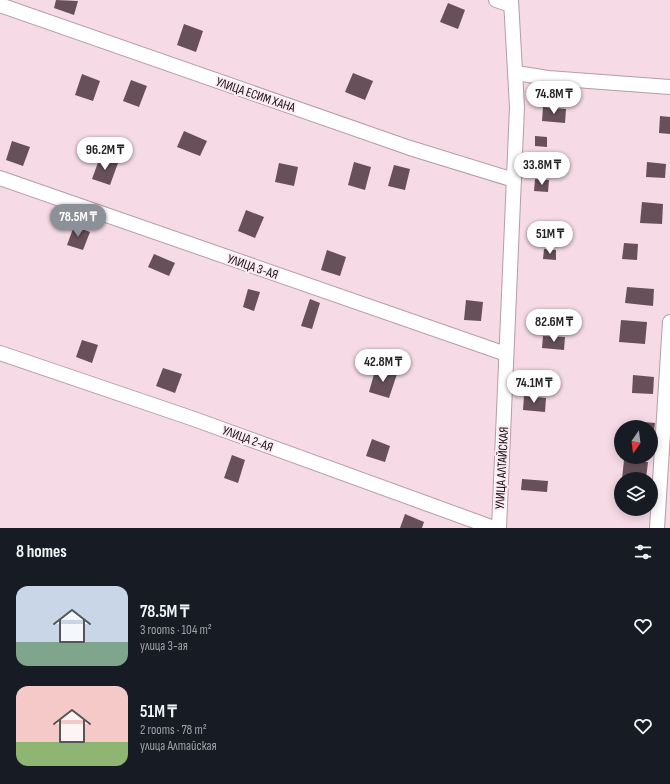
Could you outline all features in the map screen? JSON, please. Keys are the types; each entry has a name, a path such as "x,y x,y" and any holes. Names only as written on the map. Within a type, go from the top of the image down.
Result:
{"street":[{"path":"496,0 511,3"},
{"name":"УЛИЦА АЛТАЙСКАЯ","path":"498,528 517,107 511,3"},
{"name":"УЛИЦА ЕСИМ ХАНА","path":"0,5 410,148 514,180"},
{"path":"516,73 548,78 670,87"},
{"name":"УЛИЦА 3-АЯ","path":"0,178 506,354"},
{"path":"657,528 670,322"},
{"name":"УЛИЦА 2-АЯ","path":"0,353 194,419 494,528"}],"building":[{"path":"56,0 78,1 74,15 54,8"},
{"path":"448,3 465,10 458,29 440,22"},
{"path":"184,24 203,31 196,52 177,45"},
{"path":"353,73 373,81 365,100 345,92"},
{"path":"82,74 100,81 93,101 75,95"},
{"path":"131,80 147,86 139,107 123,101"},
{"path":"543,107 566,109 565,123 542,121"},
{"path":"660,116 670,117 670,134 659,133"},
{"path":"184,131 207,141 200,156 177,147"},
{"path":"535,136 547,137 547,147 535,146"},
{"path":"12,141 30,147 23,166 6,160"},
{"path":"100,157 118,163 110,185 92,179"},
{"path":"354,162 371,167 365,190 348,185"},
{"path":"647,162 666,164 665,178 646,177"},
{"path":"279,163 298,167 294,186 275,182"},
{"path":"394,165 410,169 405,190 388,186"},
{"path":"535,179 549,180 548,192 534,191"},
{"path":"642,202 663,204 662,224 640,223"},
{"path":"246,210 264,217 255,238 238,231"},
{"path":"74,226 90,232 83,250 67,245"},
{"path":"624,243 638,244 637,260 622,259"},
{"path":"544,249 556,250 556,260 543,259"},
{"path":"327,250 346,257 340,276 321,270"},
{"path":"154,254 175,263 169,276 148,267"},
{"path":"627,287 654,289 653,306 625,303"},
{"path":"248,289 260,292 254,311 243,307"},
{"path":"310,299 320,303 312,329 301,326"},
{"path":"466,300 483,302 481,321 464,320"},
{"path":"621,320 647,322 645,344 619,342"},
{"path":"543,336 565,337 564,350 542,348"},
{"path":"82,340 98,345 92,363 76,357"},
{"path":"376,367 397,374 389,398 369,392"},
{"path":"163,368 182,374 175,393 156,386"},
{"path":"633,375 654,377 653,394 632,393"},
{"path":"526,378 545,380 544,392 525,391"},
{"path":"524,396 546,398 545,412 523,410"},
{"path":"372,439 390,446 385,462 366,456"},
{"path":"232,455 245,460 238,483 224,478"},
{"path":"624,464 648,464 647,472 623,472"},
{"path":"522,479 548,481 547,492 521,490"},
{"path":"405,514 424,522 422,528 400,528"}]}
